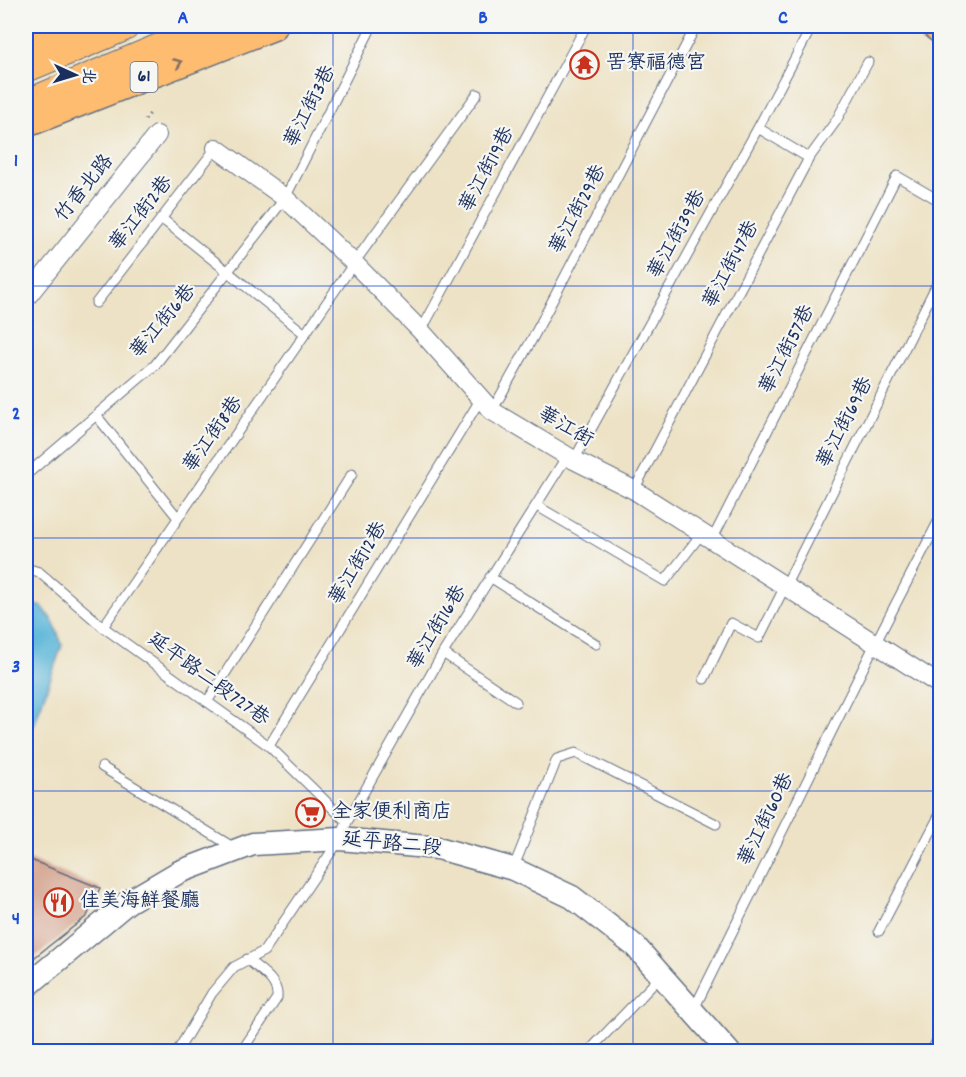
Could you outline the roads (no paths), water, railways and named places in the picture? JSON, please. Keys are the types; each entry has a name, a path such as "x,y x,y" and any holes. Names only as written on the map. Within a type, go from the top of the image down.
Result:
{"highway":[{"path":"26,67 124,26"},
{"name":"61","path":"26,105 214,26"}],"main road":[{"path":"26,45 72,26"},
{"path":"936,26 940,29"},
{"name":"61","path":"26,123 268,28"}],"street":[{"name":"竹香北路","path":"26,298 157,135"},
{"name":"華江街","path":"216,148 285,198 354,263 421,331 486,405 570,458 634,490 940,685"},
{"name":"延平路二段","path":"26,987 128,902 179,872 253,844 344,830 438,848 513,869 572,897 635,946 729,1052"}],"lane":[{"name":"華江街19巷","path":"421,331 586,26"},
{"name":"華江街29巷","path":"486,405 536,332 696,26"},
{"name":"華江街39巷","path":"570,458 758,128 812,26"},
{"name":"華江街3巷","path":"285,198 369,32"},
{"name":"華江街47巷","path":"634,490 809,158 836,121 868,62"},
{"name":"華江街8巷","path":"103,627 354,263 477,94"},
{"path":"758,128 809,158"},
{"name":"華江街2巷","path":"96,303 216,148"},
{"name":"華江街57巷","path":"537,506 665,581 707,536 897,176 940,201"},
{"name":"華江街6巷","path":"26,475 155,365 285,198"},
{"path":"161,219 305,334"},
{"name":"華江街69巷","path":"704,679 731,623 759,638 784,584 940,278"},
{"name":"華江街12巷","path":"268,746 486,405"},
{"path":"96,414 178,518"},
{"name":"華江街16巷","path":"177,1052 212,993 234,967 264,951 344,830 443,653 490,577 570,458"},
{"path":"207,702 352,474"},
{"name":"華江街60巷","path":"693,1011 874,644 940,518"},
{"name":"延平路二段727巷","path":"26,568 39,572 103,627 268,746 344,830"},
{"path":"490,577 596,644"},
{"path":"443,653 516,702"},
{"path":"513,869 557,759 576,753 716,824"},
{"path":"102,767 238,850"},
{"path":"879,931 940,814"},
{"path":"241,1052 276,998 278,990 274,982 247,959"},
{"path":"588,1052 661,976"},
{"path":"931,1052 940,1035"}],"water":[{"path":"28,605 42,606 54,623 62,645 34,725 26,729 26,608"}],"place":[{"name":"罟寮福德宮","path":"585,64"},
{"name":"全家便利商店","path":"311,813"},
{"name":"佳美海鮮餐廳","path":"59,902"}]}
